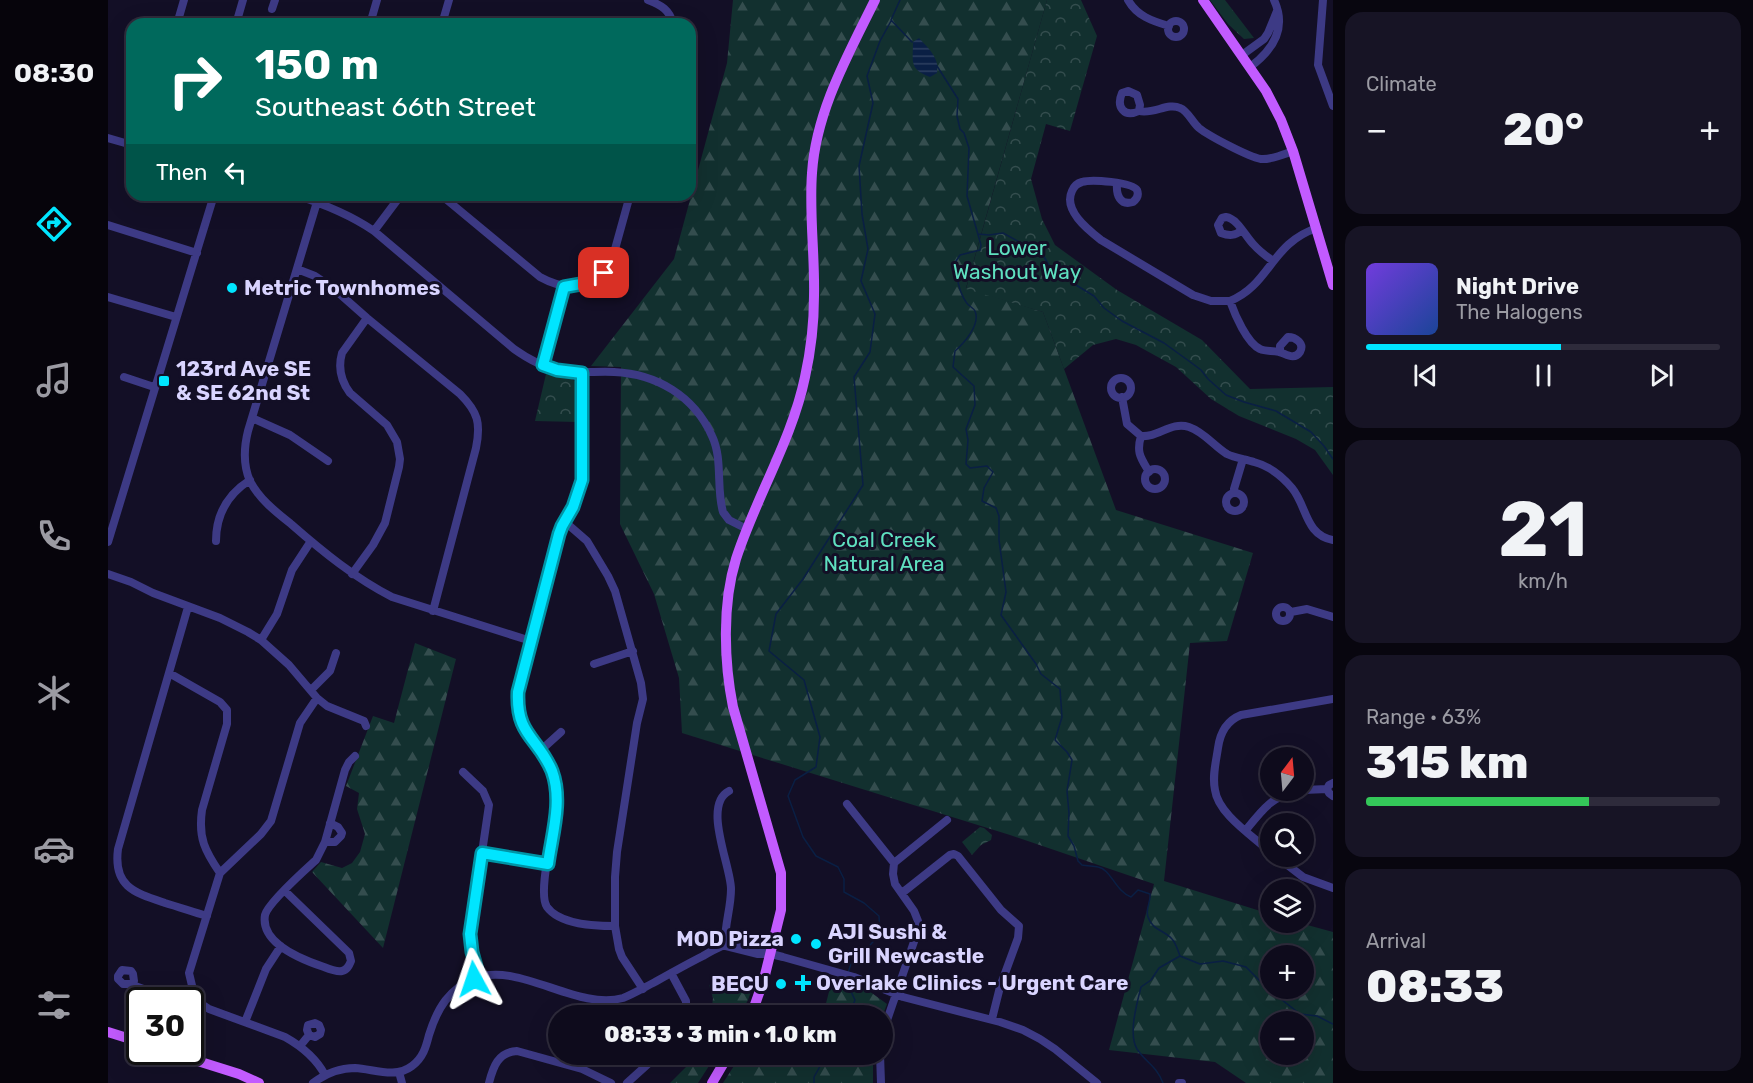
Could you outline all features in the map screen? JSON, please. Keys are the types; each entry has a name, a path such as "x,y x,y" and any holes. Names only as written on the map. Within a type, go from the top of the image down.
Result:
{"main road":[{"path":"755,1005 771,954 781,910 781,873 729,686 727,622 732,578 747,529 790,426 805,380 809,360 814,295 811,223 812,171 822,122 837,77 875,0"},
{"path":"1203,0 1266,91 1281,120 1293,151 1333,285"},
{"path":"108,1032 126,1038"},
{"path":"204,1063 240,1074 259,1083"},
{"path":"712,1083 723,1065"}],"street":[{"path":"179,18 184,0"},
{"path":"238,18 243,0"},
{"path":"272,9 275,0"},
{"path":"372,18 377,0"},
{"path":"444,18 449,0"},
{"path":"648,0 666,10 670,18"},
{"path":"1128,0 1143,16 1168,26"},
{"path":"1250,67 1265,57 1280,26 1280,16 1274,0"},
{"path":"1323,0 1318,64 1333,106"},
{"path":"1242,55 1269,33 1277,11"},
{"path":"1139,111 1146,113 1178,107 1204,132 1253,157 1268,159 1293,151"},
{"path":"108,138 126,143"},
{"path":"1117,183 1092,180 1079,183 1071,193 1071,206 1076,215 1101,240 1193,295 1211,301 1230,301 1244,295 1253,288 1273,261 1293,240 1317,228"},
{"path":"108,542 212,201"},
{"path":"314,201 346,214 374,231 525,357 557,370 582,373 621,372 644,377 669,387 685,398 707,427 716,446 723,512 729,520 747,529"},
{"path":"374,231 396,201"},
{"path":"448,201 540,277 564,287 592,282 608,268 628,201"},
{"path":"317,202 245,441 246,468 250,480 270,506 311,542 352,574 392,597 531,641"},
{"path":"108,225 197,253"},
{"path":"1242,230 1263,254 1273,261"},
{"path":"297,269 324,282 460,394 478,418 479,434 476,448 433,611"},
{"path":"543,365 564,287"},
{"path":"108,297 176,317"},
{"path":"1230,301 1238,321 1252,343 1262,350 1280,351"},
{"path":"352,574 373,546 385,523 399,467 397,442 387,425 346,388 341,371 342,353 367,318"},
{"path":"582,373 582,480 573,507 559,534 520,681 518,712 528,736 552,771 557,791 543,893 545,905 560,917 585,925 615,927"},
{"path":"124,377 154,387"},
{"path":"1122,397 1127,424 1141,436 1149,436 1177,425 1189,427 1197,430 1230,455 1264,465 1283,479 1296,494 1316,532 1333,540"},
{"path":"252,418 290,435 328,461"},
{"path":"1141,436 1139,453 1149,472"},
{"path":"1235,493 1234,489 1243,459"},
{"path":"216,541 217,522 222,510 236,490 250,480"},
{"path":"564,521 587,541 608,576 615,591 641,683 643,699 637,723 617,852 615,927 622,957 643,988"},
{"path":"261,640 277,614 292,570 311,542"},
{"path":"108,574 232,623 261,640 289,665 317,698 333,709 364,721 366,726"},
{"path":"188,607 118,849 117,868 125,884 135,892 207,916"},
{"path":"1291,612 1307,609 1333,617"},
{"path":"594,664 633,651"},
{"path":"311,690 330,671 336,653"},
{"path":"169,673 213,697 227,710 227,724 201,818 202,840 207,854 220,873"},
{"path":"192,987 189,973 220,873 261,834 271,821 300,723 317,698"},
{"path":"1260,843 1224,811 1215,791 1214,771 1219,742 1225,727 1241,715 1333,699"},
{"path":"540,751 561,732"},
{"path":"285,891 346,949 351,961 347,968 340,972 292,955 266,928 265,916 269,906 316,860 325,842 345,770 355,756"},
{"path":"463,772 478,785 489,805 470,934 479,977"},
{"path":"1314,788 1330,786 1329,794 1333,796"},
{"path":"725,946 725,926 730,906 731,886 730,871 719,832 718,807 721,797 729,791"},
{"path":"1246,830 1271,801"},
{"path":"847,804 894,862 895,884 914,911 918,921 918,930 893,1005"},
{"path":"894,862 947,820"},
{"path":"325,842 335,842 342,833 338,827 330,823"},
{"path":"482,853 548,864"},
{"path":"902,892 954,854 972,872 1000,910 1019,926 1018,938 1000,987 992,1019"},
{"path":"1290,867 1303,877 1333,888"},
{"path":"313,1083 325,1075 354,1068 399,1072 414,1065 424,1051 436,1015 447,998 460,986 479,977 515,977 599,1000 622,998 714,950 737,942 854,977 896,995 992,1019 1023,1030 1055,1049 1097,1083"},
{"path":"244,1022 266,969 281,946"},
{"path":"671,973 686,1005"},
{"path":"130,984 139,987"},
{"path":"204,1006 285,1037 300,1046 321,1067 325,1075"},
{"path":"300,1046 309,1035"},
{"path":"489,1083 493,1068 500,1057 510,1051 517,1051 576,1067 611,1083"},
{"path":"627,1083 647,1065"},
{"path":"880,1065 881,1083"},
{"path":"399,1072 402,1083"}],"green space":[{"name":"Coal Creek Natural Area","path":"733,0 1047,0 966,288 1043,312 1116,510 1253,553 1227,641 1190,643 1164,881 1260,911 1260,933 1314,933 1314,927 1333,932 1333,1083 1246,1083 1215,1062 1109,1050 1154,884 1010,835 682,733 679,678 654,594 620,524 621,367 591,366 674,259 690,201 696,201 696,178 727,63"},
{"name":"Lower Washout Way","path":"1047,0 1081,0 1097,36 1070,131 1046,124 1031,179 1042,219 1055,245 1117,290 1202,340 1250,389 1333,387 1333,475 1315,450 1296,439 1239,416 1211,399 1176,367 1136,345 1116,339 1093,345 1064,369 1043,312 966,289"},
{"path":"1210,0 1225,0 1254,38 1244,39 1228,24"},
{"path":"546,374 572,379 576,382 578,422 535,421"},
{"path":"415,643 456,659 383,948 312,872 321,862 342,868 352,863 360,852 365,834 357,809 359,793 346,786 373,716 394,723"},
{"path":"980,827 992,835 991,840 981,845 972,855 962,842"},
{"path":"725,978 754,983 745,1005 712,1005 713,998 709,985"},
{"path":"832,980 869,991 887,1004 887,1005 826,1005"},
{"path":"688,1065 710,1065 698,1083 670,1083"},
{"path":"735,1065 873,1065 873,1083 723,1083"}],"water":[{"path":"919,38 937,63 937,73 930,77 915,68 913,42"}],"waterway":[{"path":"900,0 891,20 912,42"},
{"path":"848,973 854,954 863,953 880,934 879,916 864,903 844,892 844,879 838,867 816,856 803,837 788,796 795,780 816,767 820,737 804,680 769,651 776,614 803,579 863,485 854,377 870,352 875,314 861,281 868,249 862,214 859,166 873,103 867,76 880,41 891,21"},
{"path":"937,66 958,99 957,116 969,148 967,196 981,245 980,250 960,255 956,261 961,292 976,316 976,322 970,334 955,351 953,367 974,386 975,405 966,429 968,440 966,464 970,468 987,466 993,472 984,488 982,501 996,508 999,516 999,540 1006,592 1001,615 1041,674 1060,689 1062,717 1055,740 1072,760 1067,791 1068,836 1074,846 1078,861 1082,865 1102,869 1121,890 1131,897 1138,890 1150,894 1148,917 1155,927 1172,939 1180,956 1200,964 1223,961 1246,967 1268,989 1300,1014 1317,1016 1333,1024"},
{"path":"978,234 1003,233 1043,255 1050,267 1062,272 1122,321 1164,343 1193,364 1226,395 1276,411 1311,432 1333,459"},
{"path":"1163,1083 1134,1043 1134,1018 1141,987 1151,980 1159,968 1180,956"},
{"path":"847,978 846,981 855,1000 853,1005"},
{"path":"814,1083 814,1077 821,1065"}],"place":[{"name":"Metric Townhomes","path":"232,288"},
{"name":"123rd Ave SE & SE 62nd St","path":"164,381"},
{"name":"MOD Pizza","path":"796,939"},
{"name":"AJI Sushi & Grill Newcastle","path":"816,944"},
{"name":"Overlake Clinics - Urgent Care","path":"803,983"},
{"name":"BECU","path":"781,984"}],"route":[{"path":"474,979 479,977 470,934 482,853 548,864 557,791 552,771 528,736 520,719 518,692 559,534 577,497 583,471 582,373 557,370 543,365 564,287 584,285 604,273"}]}
